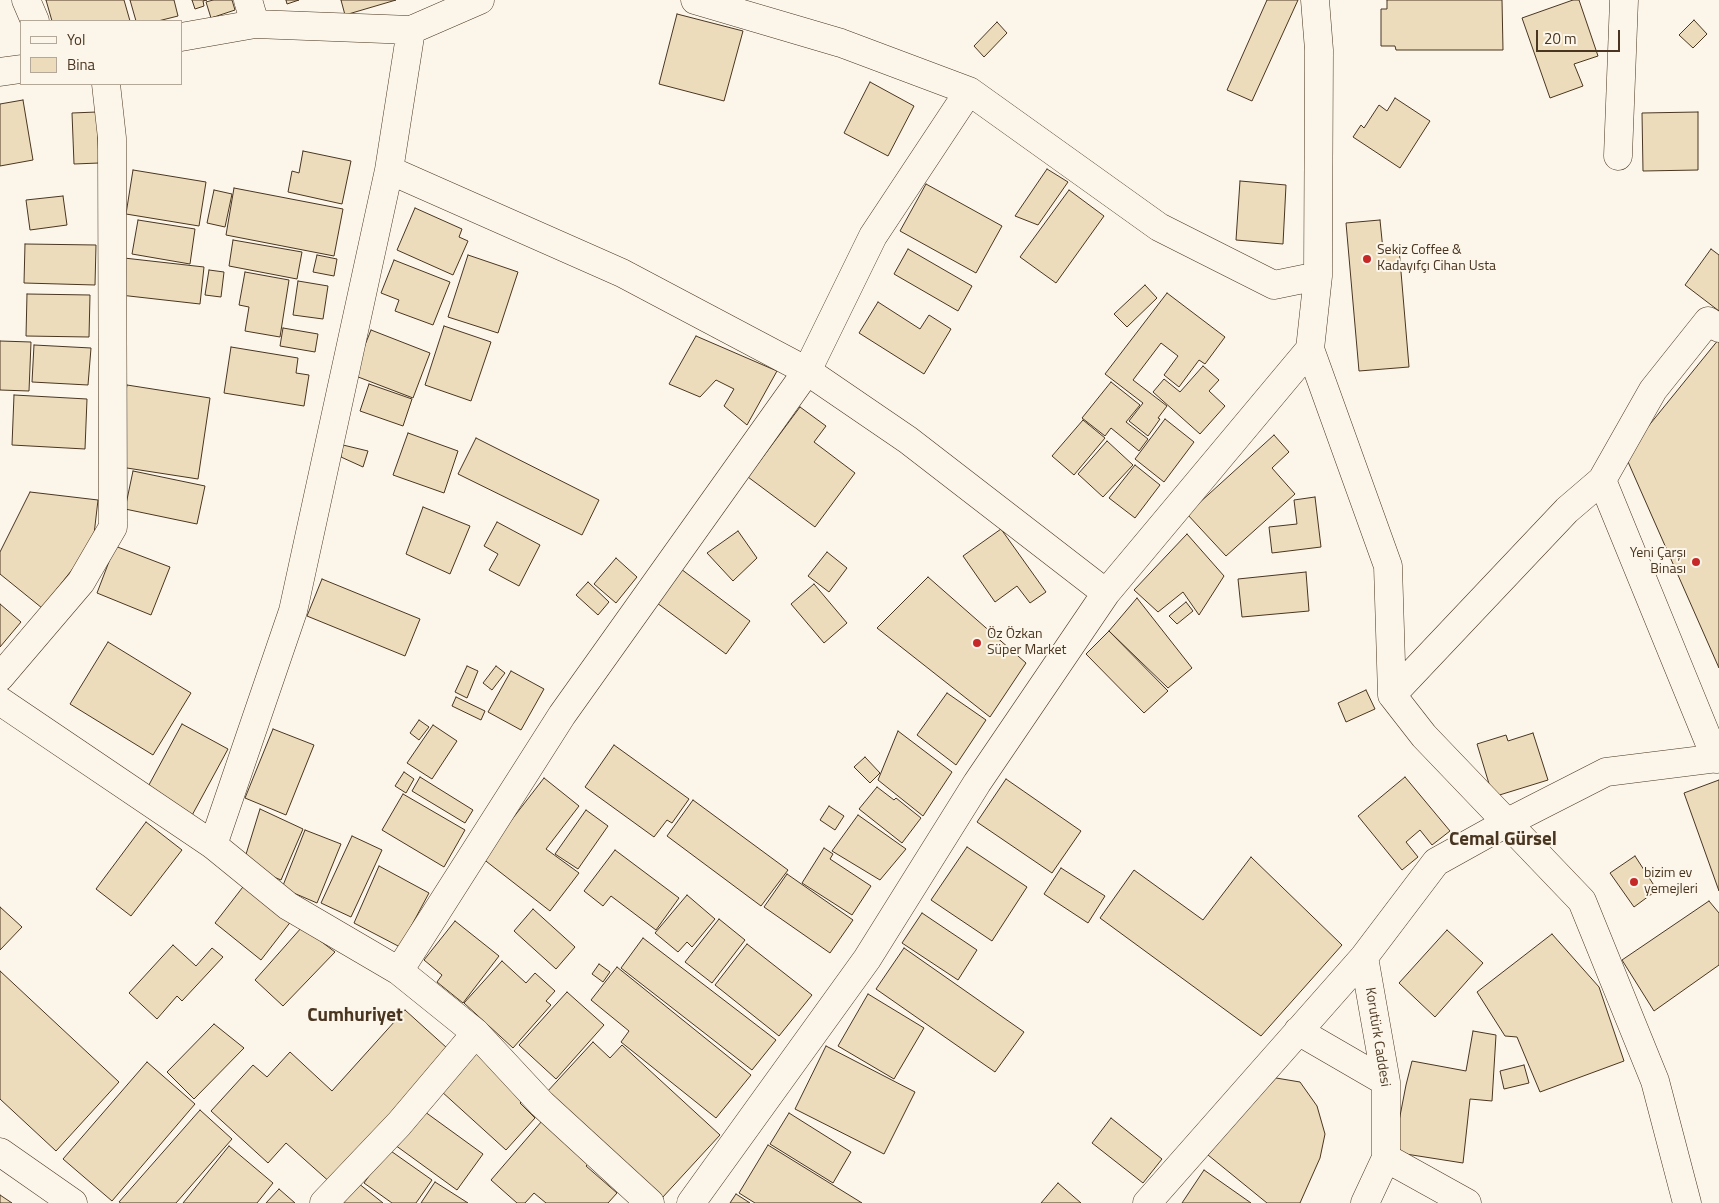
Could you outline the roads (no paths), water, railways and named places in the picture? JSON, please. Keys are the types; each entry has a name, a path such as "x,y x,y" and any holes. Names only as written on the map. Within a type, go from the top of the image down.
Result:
{"street":[{"path":"26,0 35,20"},
{"path":"182,37 251,12 411,30 480,0"},
{"path":"695,0 841,43 969,92 1159,227 1274,285 1318,276"},
{"path":"1315,0 1320,50 1318,276 1310,349 1388,566 1392,695 1424,736 1582,901 1655,1081 1687,1203"},
{"path":"1618,156 1624,0"},
{"path":"213,846 293,611 388,170 411,30"},
{"path":"0,72 20,69"},
{"path":"0,677 80,582 113,527 112,138 106,85"},
{"path":"400,971 562,715 807,371 873,236 969,92"},
{"path":"388,170 622,273 807,371 908,440 1106,593"},
{"path":"1392,695 1567,510 1602,480 1653,390 1708,321 1719,328"},
{"path":"691,1203 867,959 977,783 1106,593 1310,349"},
{"path":"1147,1203 1364,957 1436,862 1508,822 1606,772 1718,758 1602,480"},
{"path":"0,700 213,846 288,906 400,971 476,1033 542,1104 650,1203"},
{"name":"Korutürk Caddesi","path":"1364,957 1386,1082 1386,1158 1365,1203"},
{"path":"1298,1031 1386,1082"},
{"path":"324,1203 399,1124 476,1033"},
{"path":"0,1152 73,1203"},
{"path":"1386,1158 1467,1203"}],"place":[{"name":"Sekiz Coffee & Kadayıfçı Cihan Usta","path":"1367,259"},
{"name":"Yeni Çarşı Binası","path":"1696,562"},
{"name":"Öz Özkan Süper Market","path":"977,643"},
{"name":"bizim ev yemejleri","path":"1634,882"}],"district":[{"name":"Cemal Gürsel","path":"1503,840"},
{"name":"Cumhuriyet","path":"355,1016"}]}
